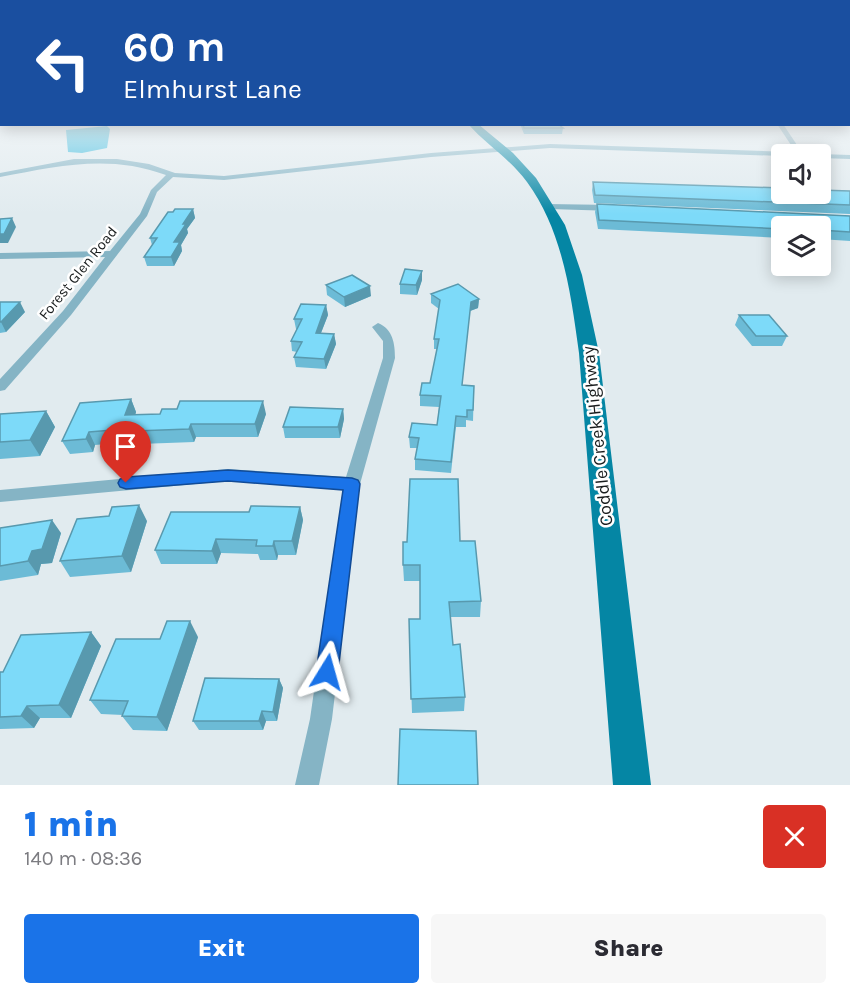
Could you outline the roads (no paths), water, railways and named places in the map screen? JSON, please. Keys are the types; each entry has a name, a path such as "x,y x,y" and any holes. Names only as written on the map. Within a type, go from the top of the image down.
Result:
{"main road":[{"name":"Coddle Creek Highway","path":"487,141 495,150 517,162 550,206 578,284 589,353 632,785"}],"street":[{"path":"0,175 54,164 92,160 133,163 172,174 199,178 224,178 550,146 771,153"},
{"path":"831,156 850,157"},
{"name":"Forest Glen Road","path":"0,387 67,313 144,214 148,197 172,174"},
{"path":"550,206 619,209"},
{"path":"0,256 113,254"},
{"path":"307,785 321,718 352,484 389,358 388,341 378,327"},
{"path":"0,496 168,479 228,476 352,484"}],"water":[{"path":"67,141 108,141 107,148 82,153 68,152"}]}
